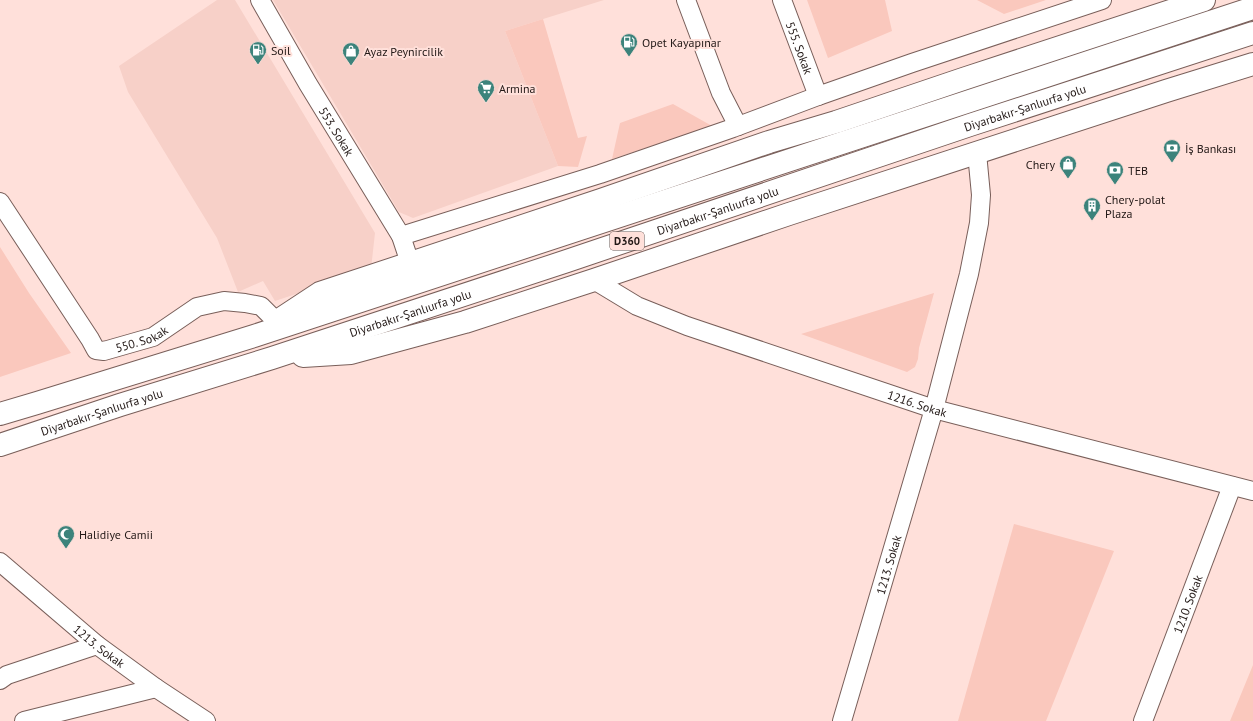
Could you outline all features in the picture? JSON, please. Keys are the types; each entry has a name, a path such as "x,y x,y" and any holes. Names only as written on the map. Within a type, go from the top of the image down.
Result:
{"highway":[{"path":"254,336 320,293 601,200 769,142 836,122 1204,0"},
{"name":"Diyarbakır-Şanlıurfa yolu","path":"0,414 254,336 1253,8"},
{"name":"Diyarbakır-Şanlıurfa yolu","path":"0,445 120,405 272,358 970,125 1253,33"},
{"path":"272,358 351,353 465,322 789,214 1253,64"}],"street":[{"name":"553. Sokak","path":"260,0 308,84 401,236 410,263"},
{"path":"686,0 721,93 738,126"},
{"name":"555. Sokak","path":"782,0 818,96"},
{"path":"401,236 600,174 912,63 1102,0"},
{"name":"1213. Sokak","path":"842,721 934,409 969,274 979,223 980,195 977,153"},
{"name":"550. Sokak","path":"0,202 86,332 96,350 104,352 152,337 197,307 224,301 261,306 277,322"},
{"name":"1216. Sokak","path":"594,280 637,306 687,326 934,409 1253,491"},
{"name":"1210. Sokak","path":"1143,721 1232,486"},
{"name":"1213. Sokak","path":"0,562 97,645 156,688 206,721"},
{"path":"0,680 7,675 97,645"},
{"path":"24,721 156,688"}],"shaded area":[{"path":"217,0 235,0 375,233 371,269 275,301 263,281 238,292 217,238 128,92 119,66"},
{"path":"273,0 604,0 505,31 558,166 413,218 399,212"},
{"path":"807,0 885,0 892,31 828,58"},
{"path":"977,0 1046,0 1004,14"},
{"path":"543,19 578,138 587,136 578,167 558,166 505,31"},
{"path":"673,104 712,126 612,159 620,123"},
{"path":"0,247 29,293 71,353 0,377"},
{"path":"934,293 919,348 918,359 915,367 907,372 801,334"},
{"path":"1014,524 1114,551 1046,721 958,721"},
{"path":"1253,665 1253,721 1230,721"}],"place":[{"name":"Opet Kayapınar","path":"629,57"},
{"name":"Soil","path":"258,65"},
{"name":"Ayaz Peynircilik","path":"351,66"},
{"name":"Armina","path":"486,103"},
{"name":"İş Bankası","path":"1172,163"},
{"name":"Chery","path":"1068,179"},
{"name":"TEB","path":"1115,185"},
{"name":"Chery-polat Plaza","path":"1092,221"},
{"name":"Halidiye Camii","path":"66,549"}]}
